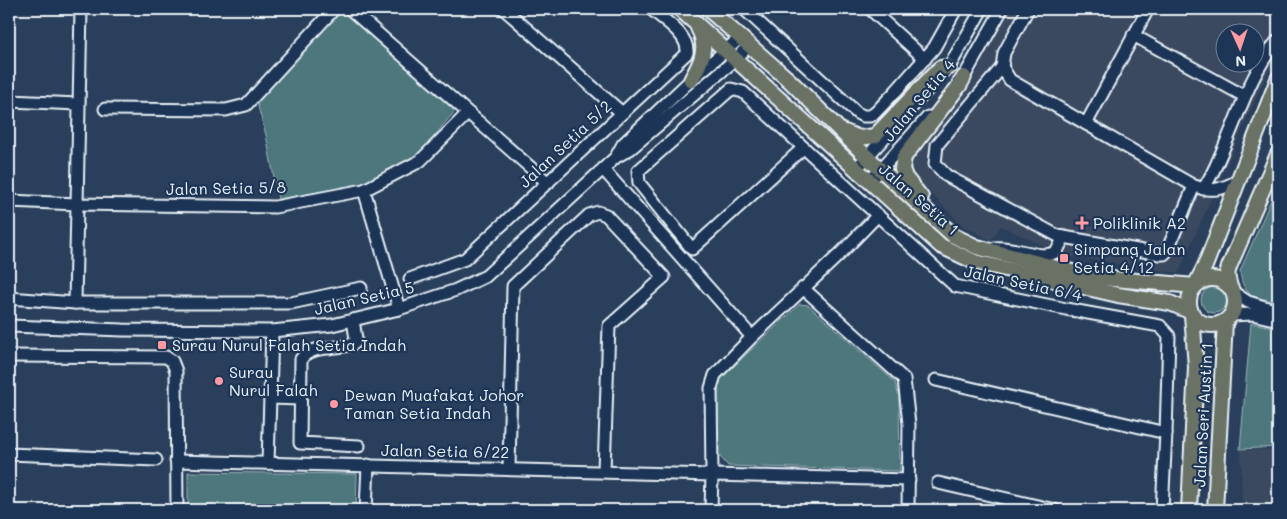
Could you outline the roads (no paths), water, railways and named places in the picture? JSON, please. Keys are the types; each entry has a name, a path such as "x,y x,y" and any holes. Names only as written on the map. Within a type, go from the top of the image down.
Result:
{"main road":[{"name":"Jalan Setia 1","path":"680,9 941,246 975,262 1118,295 1170,303 1191,313"},
{"name":"Jalan Setia 1","path":"708,9 790,81 867,158 954,236 977,247 1091,277 1195,286"},
{"path":"691,80 702,60 704,46 703,39 695,22"},
{"path":"790,81 847,133 859,138 875,136 940,68 948,67"},
{"path":"954,236 905,177 902,169 904,157 964,77"},
{"path":"1278,79 1205,266 1188,297 1191,313 1197,321 1211,326 1228,318 1235,307 1235,300 1227,274 1278,154"},
{"path":"1195,286 1204,280 1215,279 1221,281 1231,290"},
{"name":"Jalan Seri Austin 1","path":"1189,510 1196,367 1191,313"},
{"name":"Jalan Seri Austin 1","path":"1215,510 1228,318"}],"street":[{"path":"75,302 81,9"},
{"path":"106,109 226,110 246,105 334,9"},
{"path":"350,9 468,113 511,148 548,183"},
{"path":"504,9 622,113"},
{"name":"Jalan Setia 5/2","path":"410,279 465,259 686,53 688,46 684,38 651,9"},
{"path":"744,9 862,116 870,116 875,113 925,59 934,48 956,9"},
{"path":"870,9 925,59"},
{"name":"Jalan Setia 4","path":"857,168 948,67 982,9"},
{"name":"Jalan Setia 4","path":"870,181 964,77 1002,9"},
{"path":"1028,9 1004,53 1002,68 937,145 935,164 947,176 1058,236 1164,254 1208,182 1226,143 1244,96 1265,55 1278,40"},
{"path":"1086,124 1148,9"},
{"path":"1134,35 1244,96"},
{"name":"Jalan Setia 5","path":"9,326 123,330 272,331 332,325 399,309 456,290 486,276 616,157 630,149 744,42"},
{"name":"Jalan Setia 5","path":"616,157 623,144 691,80 731,55"},
{"path":"1002,68 1010,80 1203,188 1220,190 1238,181"},
{"name":"Jalan Setia 6/4","path":"803,148 692,249 639,183 638,172 731,89 736,90 743,92 955,286 1160,326 1169,336 1162,510"},
{"path":"9,100 78,104"},
{"name":"Jalan Setia 5/8","path":"9,201 275,207 364,190 420,161 468,113"},
{"path":"603,169 752,337"},
{"path":"364,190 399,309"},
{"path":"509,469 513,286 589,215 598,212 606,215 664,277 609,326 604,471"},
{"path":"711,510 711,388 715,375 878,215"},
{"path":"989,250 998,247 1047,255 1057,251 1064,237"},
{"path":"9,298 75,302 291,303 361,288"},
{"path":"803,288 904,379 909,424 908,510"},
{"path":"1231,290 1248,302 1278,311"},
{"path":"1228,318 1252,314 1278,320"},
{"path":"353,320 355,343 316,350 305,354 301,359 300,443 359,446"},
{"path":"268,463 272,331"},
{"path":"9,356 166,357 172,361 176,371 177,510"},
{"path":"936,380 1166,432"},
{"path":"270,398 300,399"},
{"path":"9,454 156,460"},
{"name":"Jalan Setia 6/22","path":"176,461 909,480"},
{"path":"366,510 368,465"},
{"path":"938,483 1055,510"}],"place":[{"name":"Poliklinik A2","path":"1082,223"},
{"name":"Simpang Jalan Setia 4/12","path":"1064,258"},
{"name":"Surau Nurul Falah Setia Indah","path":"162,345"},
{"name":"Surau Nurul Falah","path":"219,381"},
{"name":"Dewan Muafakat Johor Taman Setia Indah","path":"334,404"}]}
